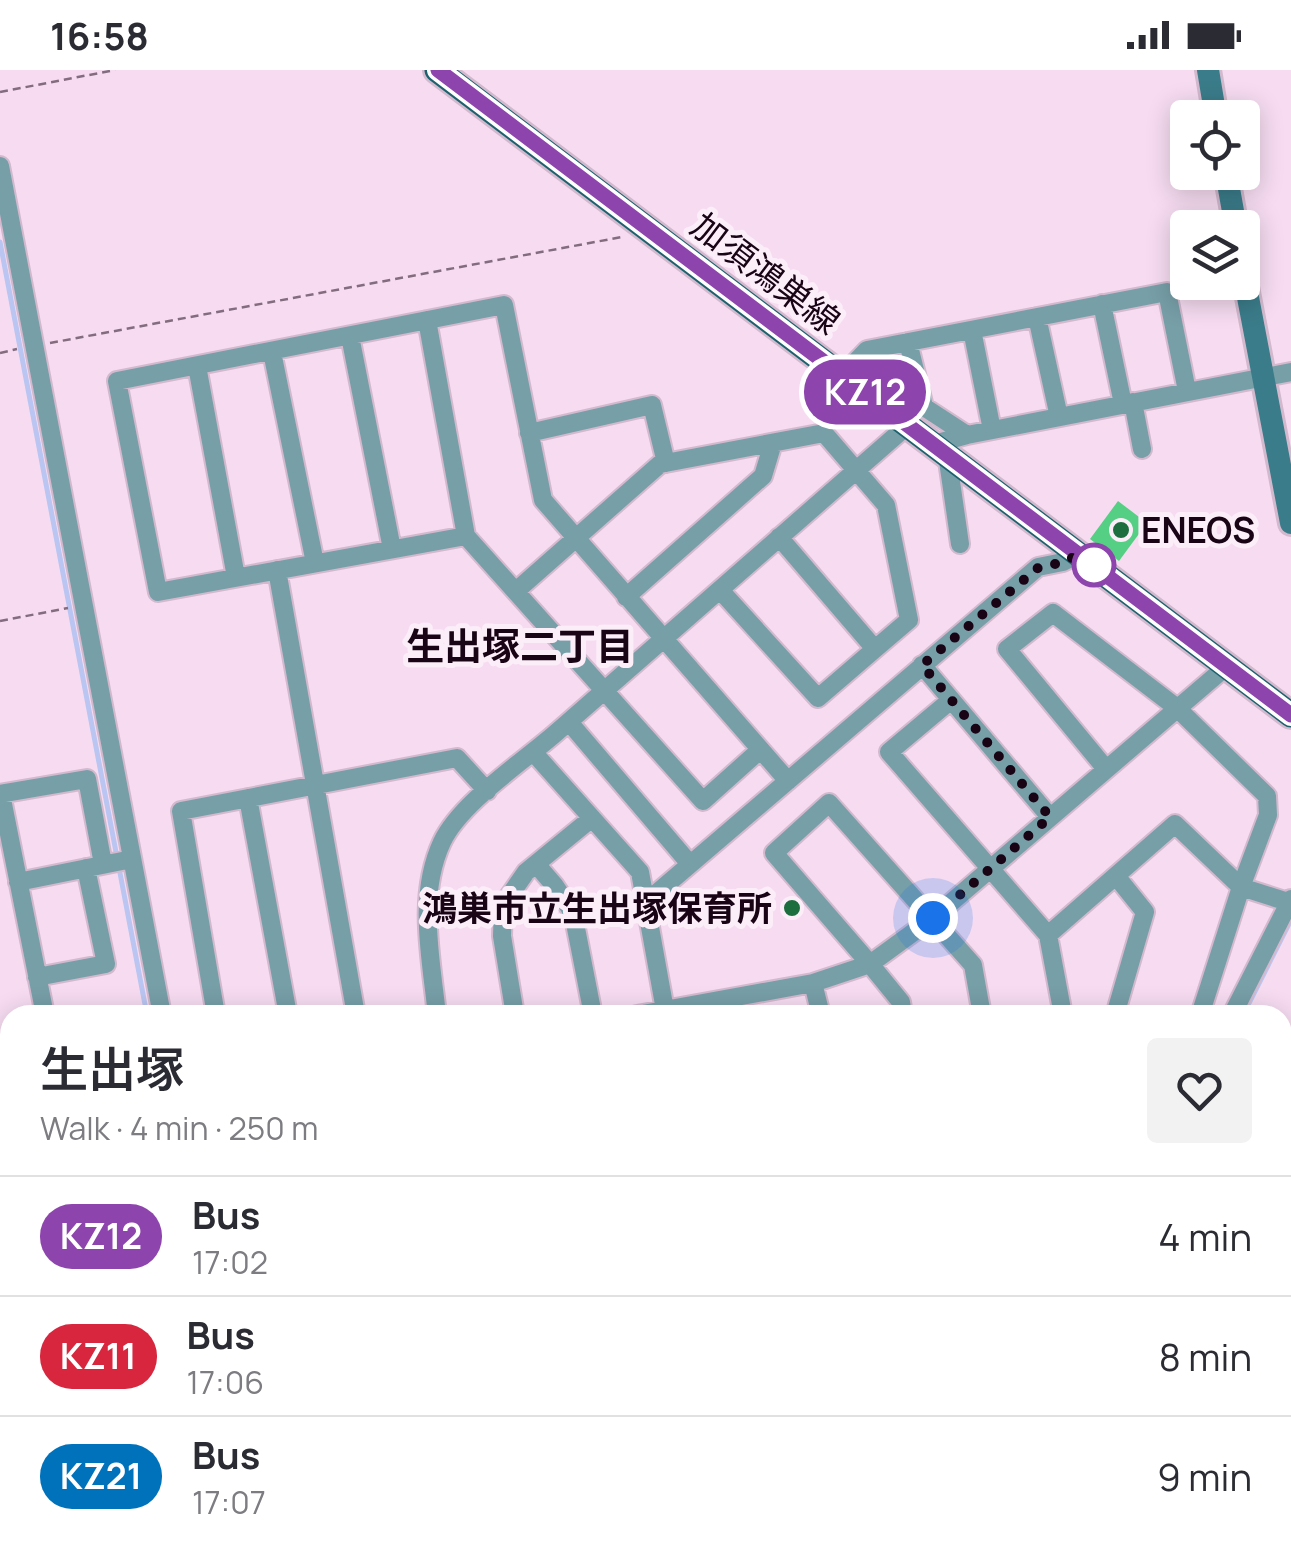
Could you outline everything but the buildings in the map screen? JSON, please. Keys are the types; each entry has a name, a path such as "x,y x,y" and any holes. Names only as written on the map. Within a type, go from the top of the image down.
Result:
{"main road":[{"name":"加須鴻巣線","path":"438,70 1227,666 1280,694 1291,715"}],"street":[{"path":"1208,70 1213,100"},
{"path":"0,166 160,1005"},
{"path":"843,375 867,350 1166,292 1187,391"},
{"path":"1248,300 1291,523"},
{"path":"1102,304 1142,449"},
{"path":"466,536 158,592 118,381 504,305 542,500 788,781"},
{"path":"1037,317 1058,417"},
{"path":"427,320 466,536 703,801 760,750"},
{"path":"972,330 992,430"},
{"path":"350,336 392,549"},
{"path":"908,342 924,408 967,435"},
{"path":"272,352 314,563"},
{"path":"197,366 236,578"},
{"path":"960,544 941,449 967,435 1291,372"},
{"path":"529,434 652,405 666,462"},
{"path":"436,1005 427,926 429,880 443,840 469,806 908,425"},
{"path":"516,591 660,464 824,433 886,505 908,620 818,698 720,590"},
{"path":"626,598 763,476 774,443"},
{"path":"780,537 875,649"},
{"path":"645,903 1038,568 1080,554"},
{"path":"277,570 354,1005"},
{"path":"1106,769 1008,649 1054,614 1177,708 1267,796 1268,815 1240,886 1203,1005"},
{"path":"922,665 1050,817"},
{"path":"693,1005 814,983 870,964 992,869 1227,666"},
{"path":"950,700 889,752 1048,935 1061,1005"},
{"path":"569,722 690,864"},
{"path":"534,752 640,872 665,1005"},
{"path":"214,1005 180,811 457,758 487,791"},
{"path":"37,978 106,964 87,778 0,794 6,858 18,882 42,1005"},
{"path":"248,798 286,1005"},
{"path":"901,1005 774,853 829,803 973,966 980,1005"},
{"path":"513,1005 502,936 503,905 526,872 592,818"},
{"path":"1048,935 1174,824 1240,886 1290,902 1237,1005"},
{"path":"18,882 132,859"},
{"path":"536,864 573,913 591,1005"},
{"path":"1116,876 1145,912 1118,1005"},
{"path":"814,983 818,1005"}],"path":[{"path":"0,92 116,70"},
{"path":"34,346 634,234 646,226"},
{"path":"0,621 84,606"}],"waterway":[{"path":"0,242 145,1005"},
{"path":"1248,1005 1291,920"}],"bus line":[{"name":"KZ12","path":"438,70 1291,715"}],"place":[{"name":"ENEOS","path":"1121,530"},
{"name":"鴻巣市立生出塚保育所","path":"792,908"}],"district":[{"name":"生出塚二丁目","path":"520,645"}],"route":[{"path":"933,918 1050,817 922,665 1038,568 1080,554 1094,565"}]}
